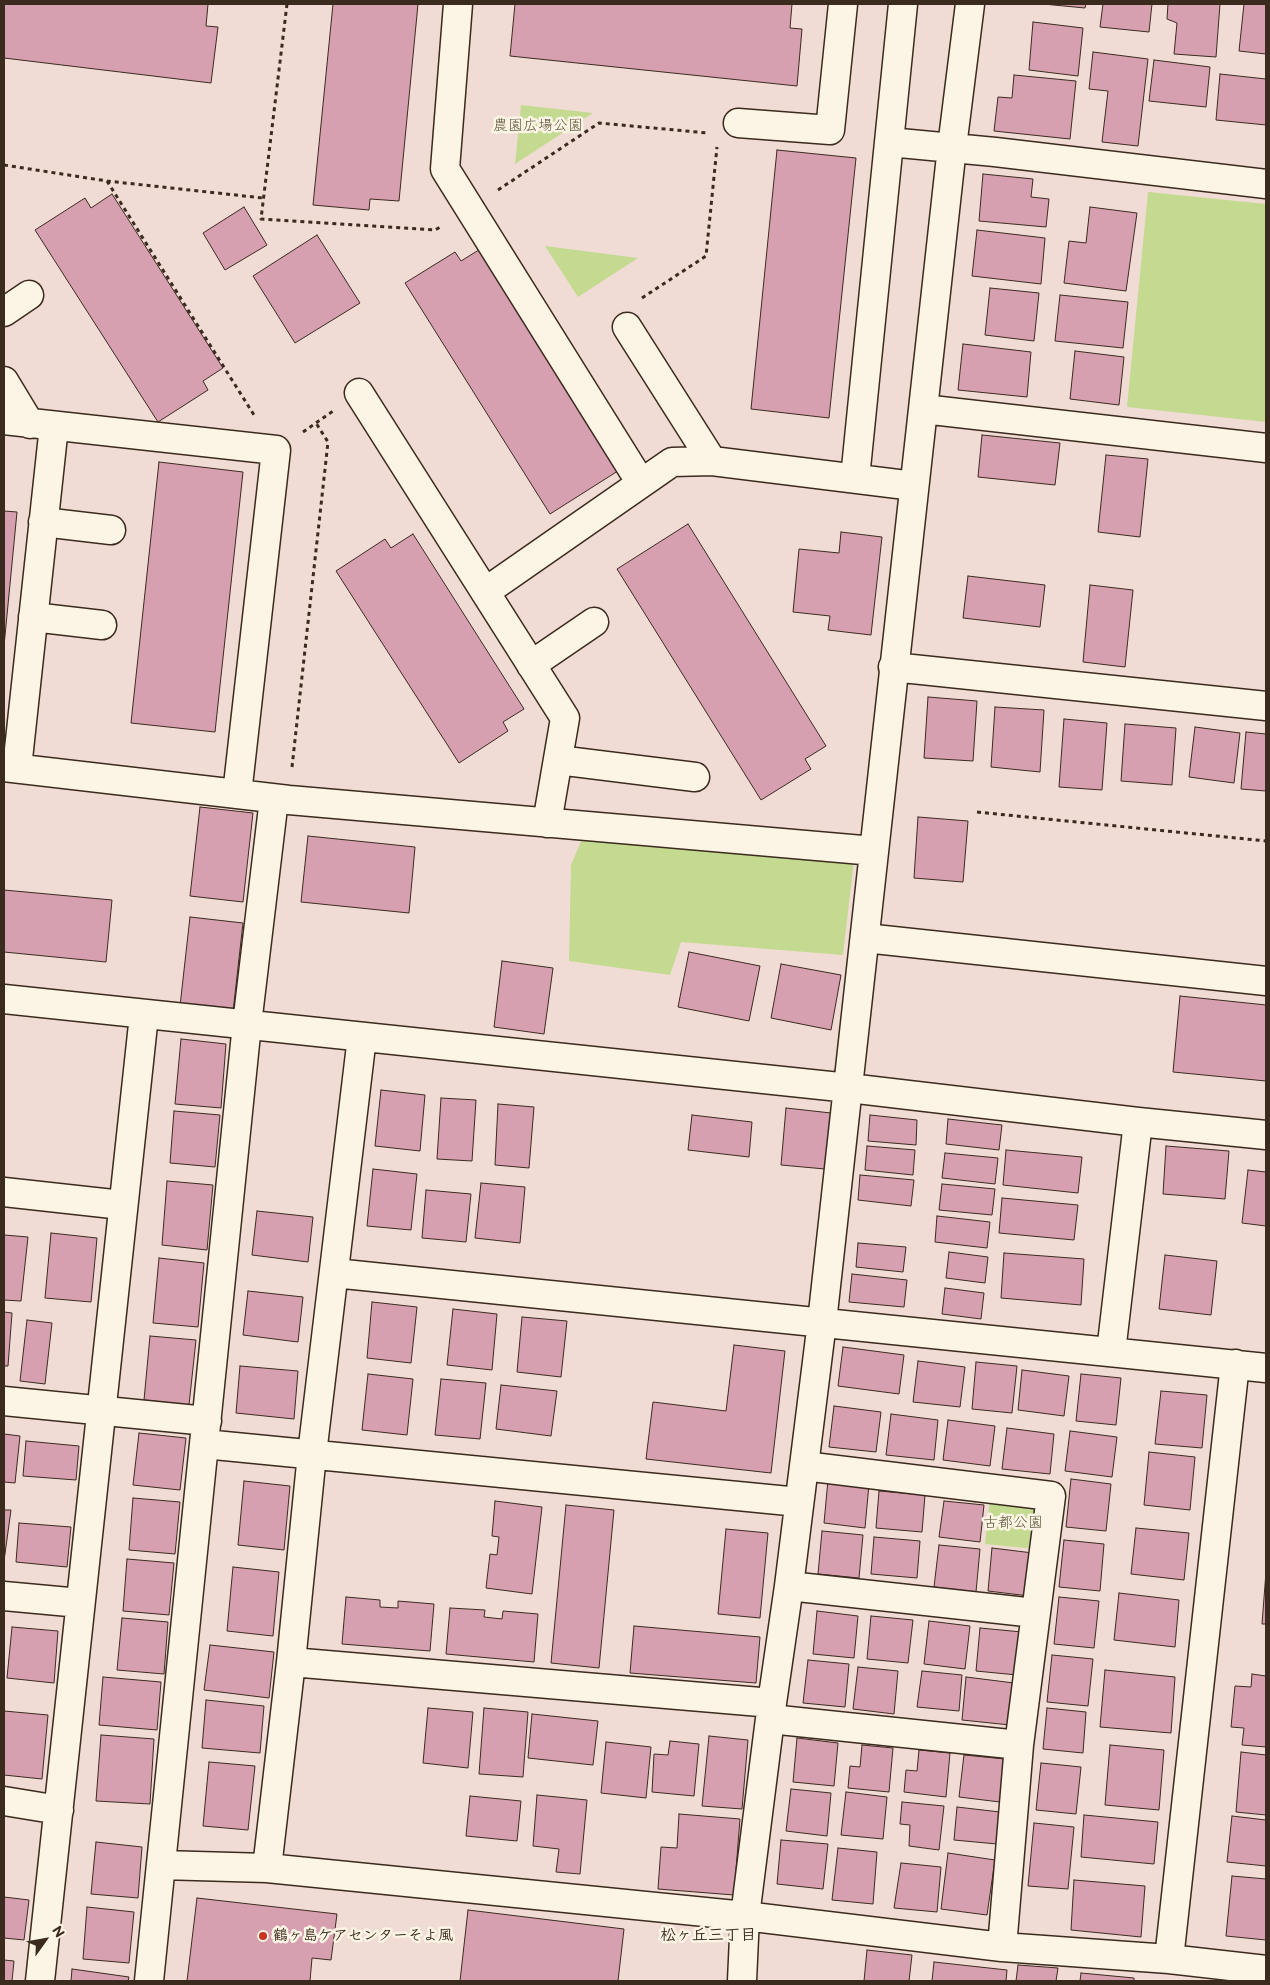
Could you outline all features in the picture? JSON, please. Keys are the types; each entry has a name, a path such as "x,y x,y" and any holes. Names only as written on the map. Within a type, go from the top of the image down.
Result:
{"street":[{"path":"458,4 445,169 641,484"},
{"path":"728,128 830,130 843,4"},
{"path":"855,478 904,4"},
{"path":"742,1981 746,1916 822,1322 849,1088 893,667 970,4"},
{"path":"889,142 952,147 1266,184"},
{"path":"4,312 29,295"},
{"path":"627,327 712,461"},
{"path":"4,381 29,424 43,522 33,617 10,768 281,799 874,851"},
{"path":"359,394 565,718 548,823"},
{"path":"923,409 1266,448"},
{"path":"29,424 276,450 237,794"},
{"path":"485,592 672,462 712,461 914,486"},
{"path":"43,522 111,530"},
{"path":"33,617 102,625"},
{"path":"532,665 594,622"},
{"path":"893,667 1266,706"},
{"path":"558,760 695,777"},
{"path":"150,1981 247,1024 281,799"},
{"path":"865,938 1266,981"},
{"path":"4,999 849,1088 1266,1135"},
{"path":"40,1981 102,1412 122,1205 144,1015"},
{"path":"267,1868 291,1662 312,1454 362,1037"},
{"path":"1110,1352 1138,1122"},
{"path":"4,1192 122,1205"},
{"path":"334,1272 1266,1368"},
{"path":"1169,1959 1235,1364"},
{"path":"4,1401 102,1412 312,1454 799,1502"},
{"path":"804,1466 1050,1496 1019,1746 1002,1947"},
{"path":"789,1586 1035,1613"},
{"path":"4,1596 80,1603"},
{"path":"291,1662 771,1711 1019,1746"},
{"path":"4,1801 59,1810"},
{"path":"161,1865 267,1868 746,1916 1002,1947 1169,1959 1266,1970"}],"path":[{"path":"287,4 261,218 436,230 599,123 728,128 706,256 641,299"},
{"path":"4,165 107,181 263,198"},
{"path":"107,181 276,450 359,394"},
{"path":"281,799 328,442 316,423"},
{"path":"977,812 1266,841"}],"green space":[{"name":"農園広場公園","path":"521,105 593,113 515,164"},
{"path":"1148,192 1266,204 1266,422 1127,407"},
{"path":"545,246 638,258 578,297"},
{"path":"582,839 854,860 843,955 681,942 670,975 569,961 571,865"},
{"name":"古都公園","path":"990,1497 1040,1502 1035,1549 985,1544"}],"building":[{"path":"4,4 208,4 206,26 218,27 211,83 4,58"},
{"path":"333,4 418,4 399,201 370,199 369,210 313,205"},
{"path":"515,4 792,4 790,28 802,29 797,86 510,56"},
{"path":"1043,4 1086,4 1085,8"},
{"path":"1103,4 1152,4 1149,32 1100,27"},
{"path":"1168,4 1220,4 1216,57 1174,54 1177,23 1167,19"},
{"path":"1244,4 1266,4 1266,54 1239,51"},
{"path":"1033,22 1083,28 1078,76 1029,70"},
{"path":"1093,52 1148,59 1138,146 1102,142 1108,91 1089,89"},
{"path":"1154,60 1210,67 1206,107 1149,101"},
{"path":"1220,74 1266,79 1266,125 1216,120"},
{"path":"1014,75 1076,81 1070,139 994,131 998,97 1012,98"},
{"path":"777,150 856,158 829,418 751,409"},
{"path":"983,174 1033,179 1031,197 1049,199 1046,227 979,221"},
{"path":"112,194 223,368 203,381 208,390 158,422 35,230 85,198 91,208"},
{"path":"244,207 267,245 225,270 203,233"},
{"path":"1090,207 1137,213 1126,291 1064,283 1069,241 1086,243"},
{"path":"977,230 1045,238 1041,284 972,276"},
{"path":"317,235 360,303 295,343 253,276"},
{"path":"482,248 621,469 550,514 405,283 455,252 461,261"},
{"path":"990,288 1039,293 1034,341 985,335"},
{"path":"1060,295 1128,302 1123,348 1055,341"},
{"path":"963,344 1031,352 1027,397 958,390"},
{"path":"1075,351 1124,357 1119,405 1070,399"},
{"path":"982,435 1060,443 1055,485 978,477"},
{"path":"1106,455 1148,459 1140,537 1098,532"},
{"path":"159,462 243,472 215,732 131,723"},
{"path":"4,511 17,512 4,646"},
{"path":"688,524 826,746 805,759 811,769 761,800 617,569"},
{"path":"841,532 882,537 871,635 828,630 830,616 793,612 799,549 839,553"},
{"path":"413,534 524,709 503,722 508,731 459,763 336,571 385,539 391,548"},
{"path":"968,576 1045,585 1040,627 963,618"},
{"path":"1090,585 1133,590 1125,667 1083,662"},
{"path":"928,697 977,701 973,761 924,758"},
{"path":"995,707 1044,710 1040,772 991,767"},
{"path":"1064,719 1107,723 1102,790 1059,787"},
{"path":"1125,724 1176,728 1172,785 1121,781"},
{"path":"1195,727 1240,733 1234,783 1189,777"},
{"path":"1246,732 1266,734 1266,791 1241,789"},
{"path":"200,807 253,813 243,902 190,896"},
{"path":"918,817 968,821 963,882 914,878"},
{"path":"308,836 415,847 409,913 301,902"},
{"path":"4,890 112,900 106,962 4,952"},
{"path":"190,917 243,923 233,1012 180,1006"},
{"path":"689,952 760,966 749,1021 678,1007"},
{"path":"502,961 553,968 544,1034 494,1027"},
{"path":"781,964 841,975 831,1030 771,1018"},
{"path":"1180,996 1266,1005 1266,1081 1173,1072"},
{"path":"181,1039 226,1044 221,1108 175,1104"},
{"path":"381,1090 425,1095 420,1151 375,1146"},
{"path":"441,1098 476,1100 472,1161 437,1159"},
{"path":"498,1104 534,1107 529,1168 495,1165"},
{"path":"786,1108 831,1113 825,1169 781,1165"},
{"path":"174,1111 220,1115 215,1167 170,1163"},
{"path":"692,1115 752,1122 749,1157 688,1150"},
{"path":"870,1115 917,1120 916,1145 868,1141"},
{"path":"948,1119 1002,1125 999,1150 946,1144"},
{"path":"867,1146 915,1150 913,1175 865,1170"},
{"path":"1166,1146 1229,1151 1225,1199 1163,1194"},
{"path":"1006,1150 1082,1157 1078,1193 1003,1185"},
{"path":"945,1153 998,1158 995,1184 942,1178"},
{"path":"373,1169 417,1174 411,1230 367,1226"},
{"path":"1248,1170 1266,1172 1266,1226 1242,1223"},
{"path":"860,1175 914,1180 911,1206 858,1200"},
{"path":"167,1181 213,1185 207,1250 162,1245"},
{"path":"481,1183 525,1187 520,1243 475,1238"},
{"path":"942,1184 995,1189 992,1215 939,1210"},
{"path":"426,1190 471,1194 466,1242 422,1238"},
{"path":"1002,1198 1078,1205 1074,1240 999,1233"},
{"path":"257,1211 313,1217 308,1262 252,1255"},
{"path":"937,1216 990,1222 987,1248 935,1242"},
{"path":"51,1233 97,1238 91,1302 45,1298"},
{"path":"4,1235 28,1237 21,1301 4,1300"},
{"path":"858,1243 906,1247 903,1272 856,1267"},
{"path":"949,1252 988,1257 985,1283 946,1278"},
{"path":"1004,1253 1084,1259 1081,1305 1001,1298"},
{"path":"1165,1255 1217,1261 1211,1315 1159,1309"},
{"path":"159,1258 204,1263 198,1327 153,1323"},
{"path":"852,1274 907,1280 904,1307 849,1302"},
{"path":"945,1288 984,1293 981,1319 942,1314"},
{"path":"248,1291 303,1297 298,1342 243,1335"},
{"path":"372,1302 417,1307 411,1363 367,1358"},
{"path":"453,1309 497,1314 492,1370 447,1365"},
{"path":"4,1312 12,1313 8,1366 4,1366"},
{"path":"522,1317 567,1321 561,1377 517,1372"},
{"path":"27,1320 52,1323 45,1384 20,1381"},
{"path":"150,1336 196,1340 189,1405 144,1400"},
{"path":"734,1345 785,1351 771,1473 646,1459 653,1402 726,1411"},
{"path":"843,1347 904,1355 899,1394 838,1386"},
{"path":"918,1361 965,1367 960,1407 913,1402"},
{"path":"976,1362 1017,1366 1012,1413 972,1409"},
{"path":"240,1366 298,1371 294,1419 236,1413"},
{"path":"1022,1370 1069,1376 1064,1416 1018,1410"},
{"path":"368,1374 413,1379 407,1435 362,1430"},
{"path":"1081,1374 1121,1378 1116,1425 1076,1421"},
{"path":"441,1379 486,1383 480,1439 435,1435"},
{"path":"501,1385 557,1391 551,1436 496,1429"},
{"path":"1161,1391 1207,1395 1202,1448 1155,1444"},
{"path":"834,1406 881,1412 876,1452 829,1447"},
{"path":"891,1414 938,1420 934,1460 886,1455"},
{"path":"948,1420 995,1426 990,1466 943,1460"},
{"path":"1007,1428 1054,1434 1050,1474 1002,1469"},
{"path":"1070,1431 1117,1437 1112,1477 1065,1471"},
{"path":"139,1433 186,1438 180,1490 133,1485"},
{"path":"4,1434 20,1436 15,1483 4,1482"},
{"path":"26,1441 79,1446 76,1480 23,1476"},
{"path":"1149,1452 1195,1457 1190,1510 1144,1505"},
{"path":"1071,1479 1111,1484 1106,1531 1066,1527"},
{"path":"828,1480 869,1484 865,1528 824,1523"},
{"path":"244,1481 290,1486 284,1550 238,1545"},
{"path":"879,1491 925,1495 922,1532 876,1528"},
{"path":"133,1498 180,1502 175,1554 129,1550"},
{"path":"495,1501 542,1507 532,1594 486,1588 490,1554 497,1555 499,1537 492,1536"},
{"path":"944,1501 984,1505 980,1542 939,1537"},
{"path":"566,1505 614,1510 599,1668 551,1663"},
{"path":"4,1510 11,1510 4,1561"},
{"path":"19,1523 71,1527 67,1567 16,1562"},
{"path":"1136,1528 1189,1533 1184,1580 1131,1574"},
{"path":"726,1529 768,1533 760,1618 718,1614"},
{"path":"822,1531 863,1535 859,1578 818,1574"},
{"path":"874,1537 920,1541 917,1578 871,1574"},
{"path":"1064,1540 1104,1544 1100,1591 1059,1587"},
{"path":"939,1545 980,1549 976,1592 934,1587"},
{"path":"992,1548 1033,1553 1029,1596 988,1591"},
{"path":"127,1559 174,1563 169,1615 123,1611"},
{"path":"233,1567 279,1572 273,1636 227,1631"},
{"path":"1266,1572 1266,1624 1262,1624"},
{"path":"1119,1593 1179,1600 1175,1647 1114,1640"},
{"path":"346,1597 380,1600 380,1607 398,1608 398,1601 434,1604 430,1651 342,1644"},
{"path":"1059,1597 1099,1601 1094,1648 1054,1644"},
{"path":"450,1608 485,1610 484,1617 502,1619 503,1611 538,1614 534,1662 446,1654"},
{"path":"817,1611 858,1616 854,1658 813,1654"},
{"path":"871,1616 913,1620 908,1663 867,1659"},
{"path":"122,1618 168,1622 164,1674 117,1670"},
{"path":"929,1621 970,1626 965,1669 924,1664"},
{"path":"634,1626 760,1637 756,1683 630,1673"},
{"path":"12,1627 58,1631 54,1683 7,1678"},
{"path":"980,1628 1022,1632 1017,1675 976,1671"},
{"path":"210,1645 274,1652 269,1698 204,1690"},
{"path":"1052,1655 1093,1659 1088,1706 1047,1702"},
{"path":"808,1660 849,1664 845,1707 803,1703"},
{"path":"858,1667 898,1671 894,1714 853,1709"},
{"path":"1105,1670 1175,1677 1171,1733 1100,1727"},
{"path":"922,1671 962,1675 959,1711 917,1707"},
{"path":"1252,1674 1266,1676 1266,1747 1242,1745 1244,1728 1231,1727 1235,1686 1251,1687"},
{"path":"103,1677 161,1682 157,1730 99,1725"},
{"path":"966,1677 1014,1683 1010,1725 962,1720"},
{"path":"206,1700 264,1706 260,1753 202,1748"},
{"path":"428,1708 473,1712 468,1768 423,1763"},
{"path":"484,1708 528,1712 523,1777 479,1774"},
{"path":"1047,1708 1086,1712 1083,1753 1043,1749"},
{"path":"4,1711 48,1715 42,1779 4,1775"},
{"path":"532,1714 598,1721 593,1765 528,1758"},
{"path":"101,1735 154,1739 150,1804 96,1801"},
{"path":"709,1736 748,1740 742,1809 702,1806"},
{"path":"797,1738 838,1743 834,1786 793,1782"},
{"path":"670,1741 699,1744 694,1796 652,1792 654,1754 668,1755"},
{"path":"606,1742 651,1747 646,1798 601,1793"},
{"path":"862,1745 893,1748 889,1792 848,1788 850,1766 860,1767"},
{"path":"1110,1745 1164,1750 1159,1810 1105,1805"},
{"path":"919,1750 950,1753 946,1797 904,1792 906,1770 917,1771"},
{"path":"1241,1752 1266,1755 1266,1815 1236,1812"},
{"path":"964,1755 1005,1759 1000,1802 959,1797"},
{"path":"209,1762 255,1766 248,1830 203,1826"},
{"path":"1041,1763 1081,1767 1076,1814 1036,1810"},
{"path":"791,1789 831,1793 827,1836 786,1831"},
{"path":"846,1792 887,1797 883,1839 841,1835"},
{"path":"537,1795 587,1800 580,1874 556,1872 559,1849 533,1846"},
{"path":"470,1796 521,1801 517,1841 466,1836"},
{"path":"902,1802 944,1806 939,1850 909,1846 910,1825 900,1824"},
{"path":"957,1807 1000,1812 997,1844 954,1840"},
{"path":"679,1814 740,1819 734,1895 658,1889 661,1847 677,1848"},
{"path":"1084,1815 1158,1822 1154,1864 1081,1857"},
{"path":"1232,1816 1266,1820 1266,1866 1227,1862"},
{"path":"1034,1823 1074,1827 1068,1889 1028,1886"},
{"path":"781,1840 828,1844 823,1889 777,1884"},
{"path":"96,1842 142,1847 138,1898 91,1894"},
{"path":"838,1848 877,1852 873,1904 832,1900"},
{"path":"948,1853 995,1860 987,1915 941,1909"},
{"path":"901,1863 941,1867 937,1912 894,1908"},
{"path":"1232,1876 1266,1879 1266,1940 1226,1936"},
{"path":"1074,1880 1145,1886 1141,1937 1071,1930"},
{"path":"4,1897 29,1900 24,1940 4,1938"},
{"name":"鶴ヶ島ケアセンターそよ風","path":"197,1898 337,1914 331,1960 312,1958 310,1981 187,1981"},
{"path":"87,1907 134,1912 129,1963 83,1959"},
{"path":"468,1910 624,1929 618,1981 460,1981"},
{"path":"867,1950 912,1955 909,1981 864,1981"},
{"path":"4,1960 14,1961 12,1981 4,1981"},
{"path":"934,1962 1007,1970 1006,1981 932,1981"},
{"path":"1018,1965 1058,1968 1056,1981 1016,1981"},
{"path":"72,1969 129,1977 128,1981 71,1981"},
{"path":"1081,1973 1134,1978 1134,1981 1080,1981"}],"place":[{"name":"鶴ヶ島ケアセンターそよ風","path":"263,1936"}],"district":[{"name":"松ヶ丘三丁目","path":"708,1936"}]}
